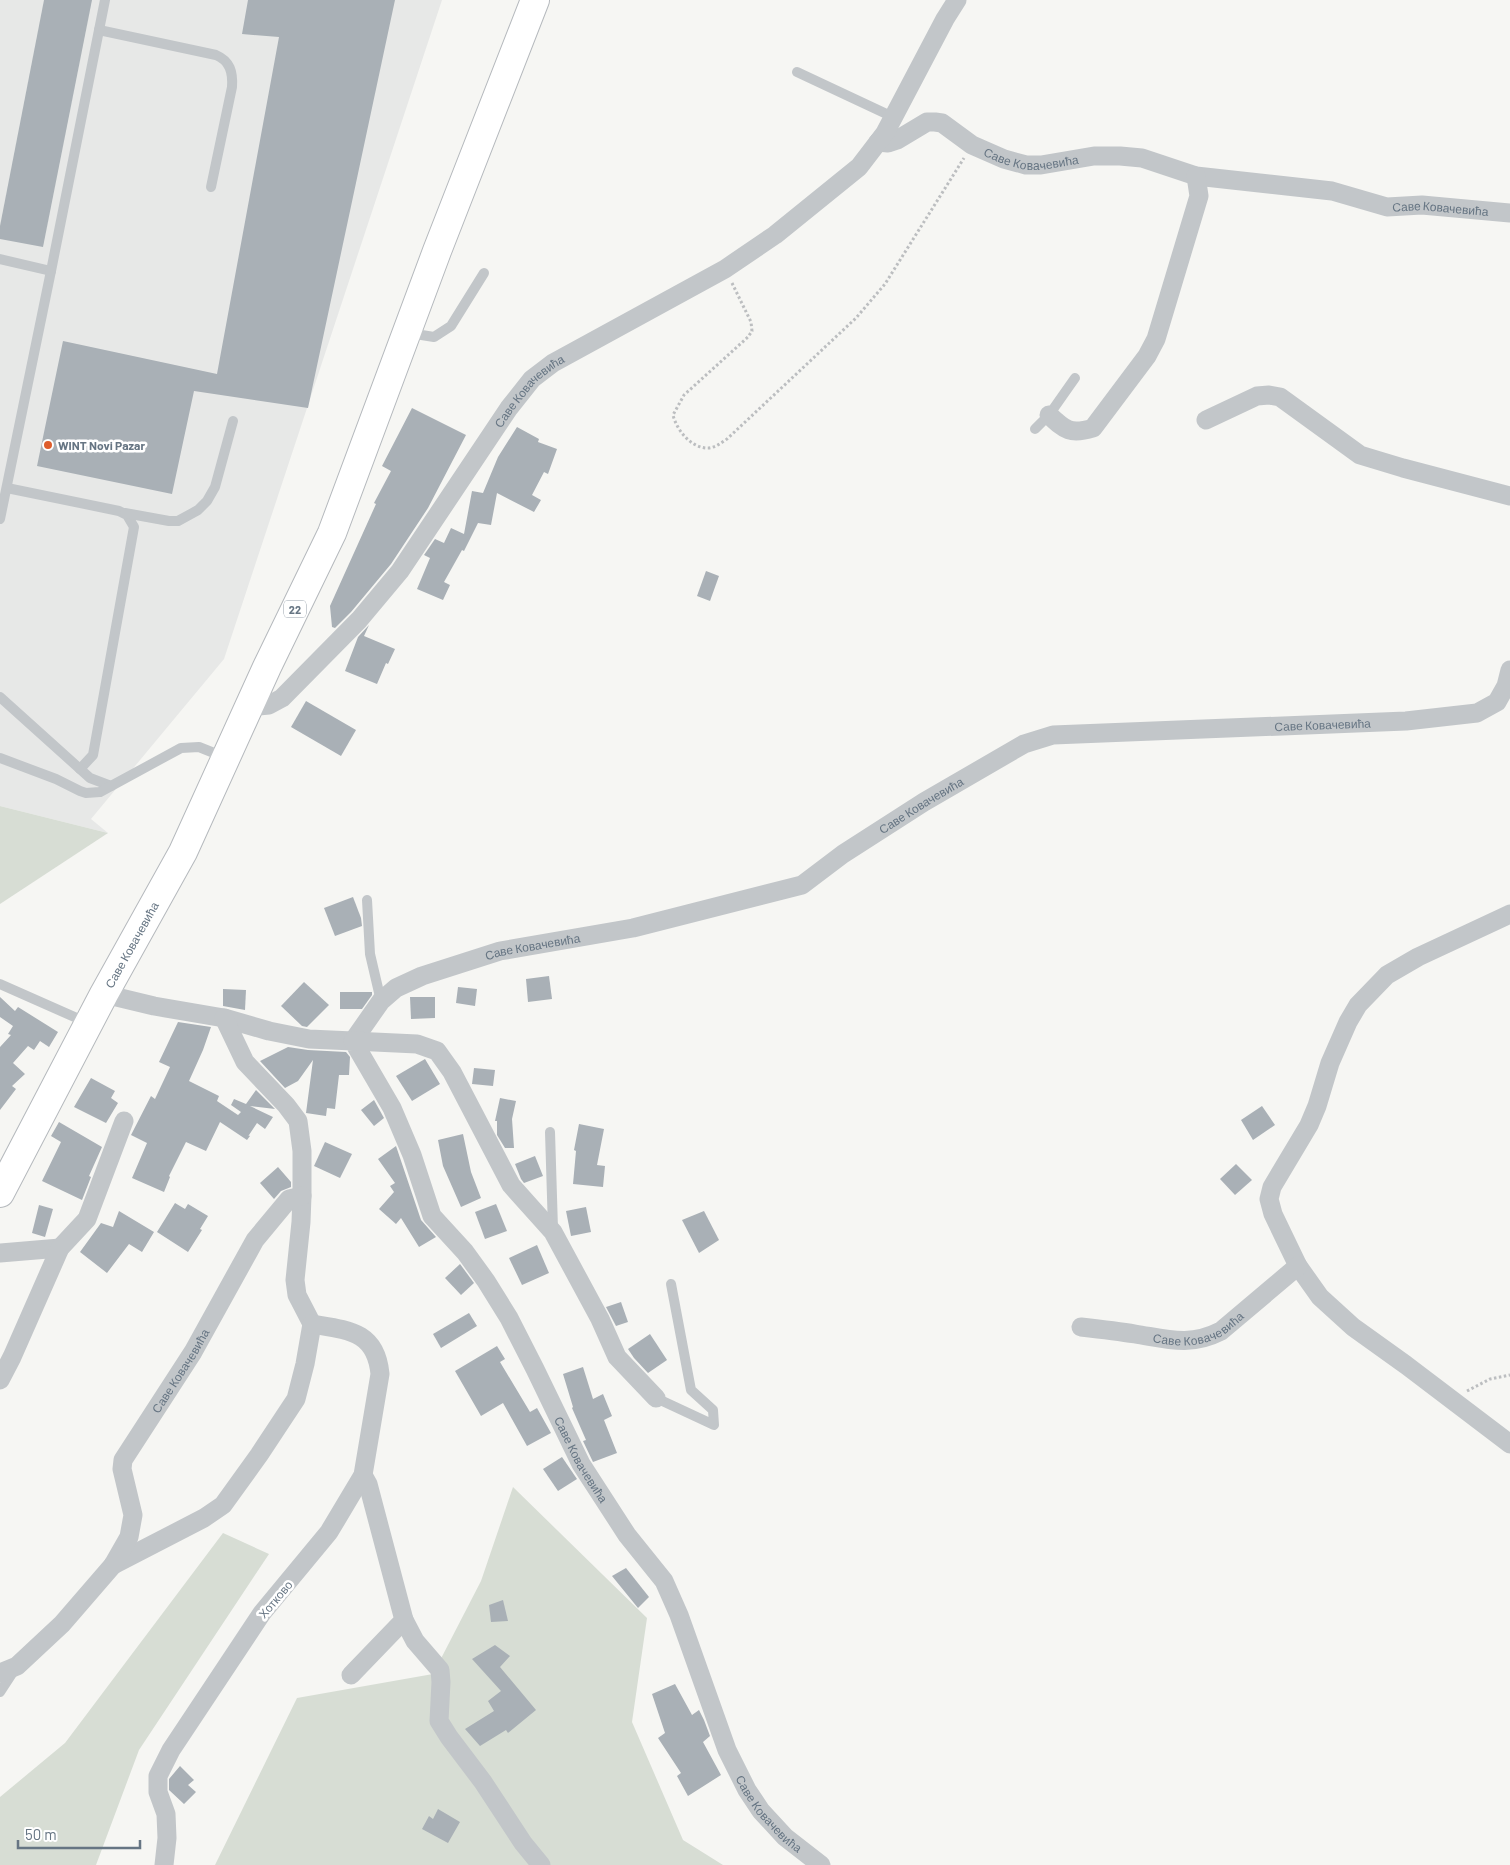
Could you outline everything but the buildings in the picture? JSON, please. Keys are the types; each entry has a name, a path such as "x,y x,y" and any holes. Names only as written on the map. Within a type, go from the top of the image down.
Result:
{"main road":[{"name":"Саве Ковачевића","path":"0,1193 104,994 183,852 249,706 332,533 444,233 535,0"}],"street":[{"name":"Саве Ковачевића","path":"249,706 269,705 282,698 359,620 400,570 509,408 532,379 553,363 725,269 775,235 859,166 878,142 893,117 957,0"},
{"name":"Саве Ковачевића","path":"878,142 888,143 897,140 928,122 935,122 942,123 972,145 1004,159 1026,165 1041,165 1094,156 1142,158 1196,176 1332,191 1387,207 1422,205 1510,212"},
{"path":"1042,422 1062,427 1071,432 1081,432 1093,428 1147,356 1156,339 1199,196 1196,176"},
{"path":"1206,420 1257,396 1269,395 1280,397 1360,455 1510,496"},
{"name":"Саве Ковачевића","path":"353,1041 381,1001 396,988 422,976 500,951 633,928 802,885 843,854 924,802 1024,744 1052,734 1406,721 1477,713 1497,702 1506,686 1510,670"},
{"path":"1510,914 1418,957 1387,975 1373,988 1348,1022 1330,1063 1314,1112 1272,1187 1269,1200 1273,1214 1298,1266 1320,1297 1353,1327 1510,1444"},
{"name":"Саве Ковачевића","path":"104,994 154,1006 224,1018 309,1039 417,1044 438,1051 456,1079 511,1185 553,1232 600,1319 617,1357 656,1398"},
{"path":"224,1018 245,1062 298,1120 302,1151 302,1196 295,1280 297,1295 312,1324 349,1330 372,1345 378,1359 380,1374 363,1475 368,1484 404,1620 415,1641 440,1670 439,1721 484,1782 523,1843 540,1865"},
{"name":"Саве Ковачевића","path":"353,1041 392,1108 412,1154 432,1216 465,1252 486,1281 509,1318 536,1369 581,1464 627,1535 664,1581 680,1615 727,1750 747,1790 761,1811 785,1837 820,1865"},
{"path":"0,1380 60,1248 86,1219 124,1120"},
{"name":"Саве Ковачевића","path":"8,1670 62,1624 113,1565 129,1537 133,1515 122,1469 123,1460 193,1352 255,1240 289,1200 302,1196"},
{"path":"0,1253 60,1248"},
{"name":"Саве Ковачевића","path":"1081,1327 1172,1341 1208,1338 1221,1331 1298,1266"},
{"name":"Саве Ковачевића","path":"113,1565 204,1518 223,1506 296,1399 312,1324"},
{"name":"Хотково","path":"164,1865 167,1838 166,1814 158,1792 158,1776 171,1750 262,1614 329,1532 363,1475"},
{"path":"351,1675 404,1620"}],"lane":[{"path":"0,516 52,271 105,0"},
{"path":"99,30 216,55 223,58 228,64 232,72 232,86 211,187"},
{"path":"797,72 893,117"},
{"path":"0,259 52,271"},
{"path":"408,333 434,336 451,326 484,273"},
{"path":"1042,422 1075,378"},
{"path":"7,488 169,521 178,521 198,510 207,501 215,487 233,421"},
{"path":"80,769 94,755 113,639 134,536 132,520 119,511"},
{"path":"0,697 90,778 111,786"},
{"path":"0,758 56,779 86,793 100,792 181,748 199,747 225,758"},
{"path":"367,900 370,954 381,1001"},
{"path":"0,984 89,1024"},
{"path":"550,1132 553,1232"},
{"path":"656,1398 714,1425 713,1410 691,1390 670,1284"},
{"name":"Саве Ковачевића","path":"0,1692 8,1670"}],"path":[{"path":"725,269 751,322 752,331 684,395 674,416 680,430 694,444 708,448 718,446 727,439 856,318 885,284 972,145"},
{"path":"1452,1400 1490,1379 1510,1375"}],"shaded area":[{"path":"0,0 442,0 224,659 91,819 108,833 0,806"},
{"path":"0,806 108,833 0,904"},
{"path":"513,1487 647,1618 632,1722 683,1840 723,1865 215,1865 297,1698 433,1674 481,1581"},
{"path":"223,1533 269,1554 139,1750 96,1865 0,1865 0,1797 65,1743"}],"place":[{"name":"WINT Novi Pazar","path":"48,445"}]}
